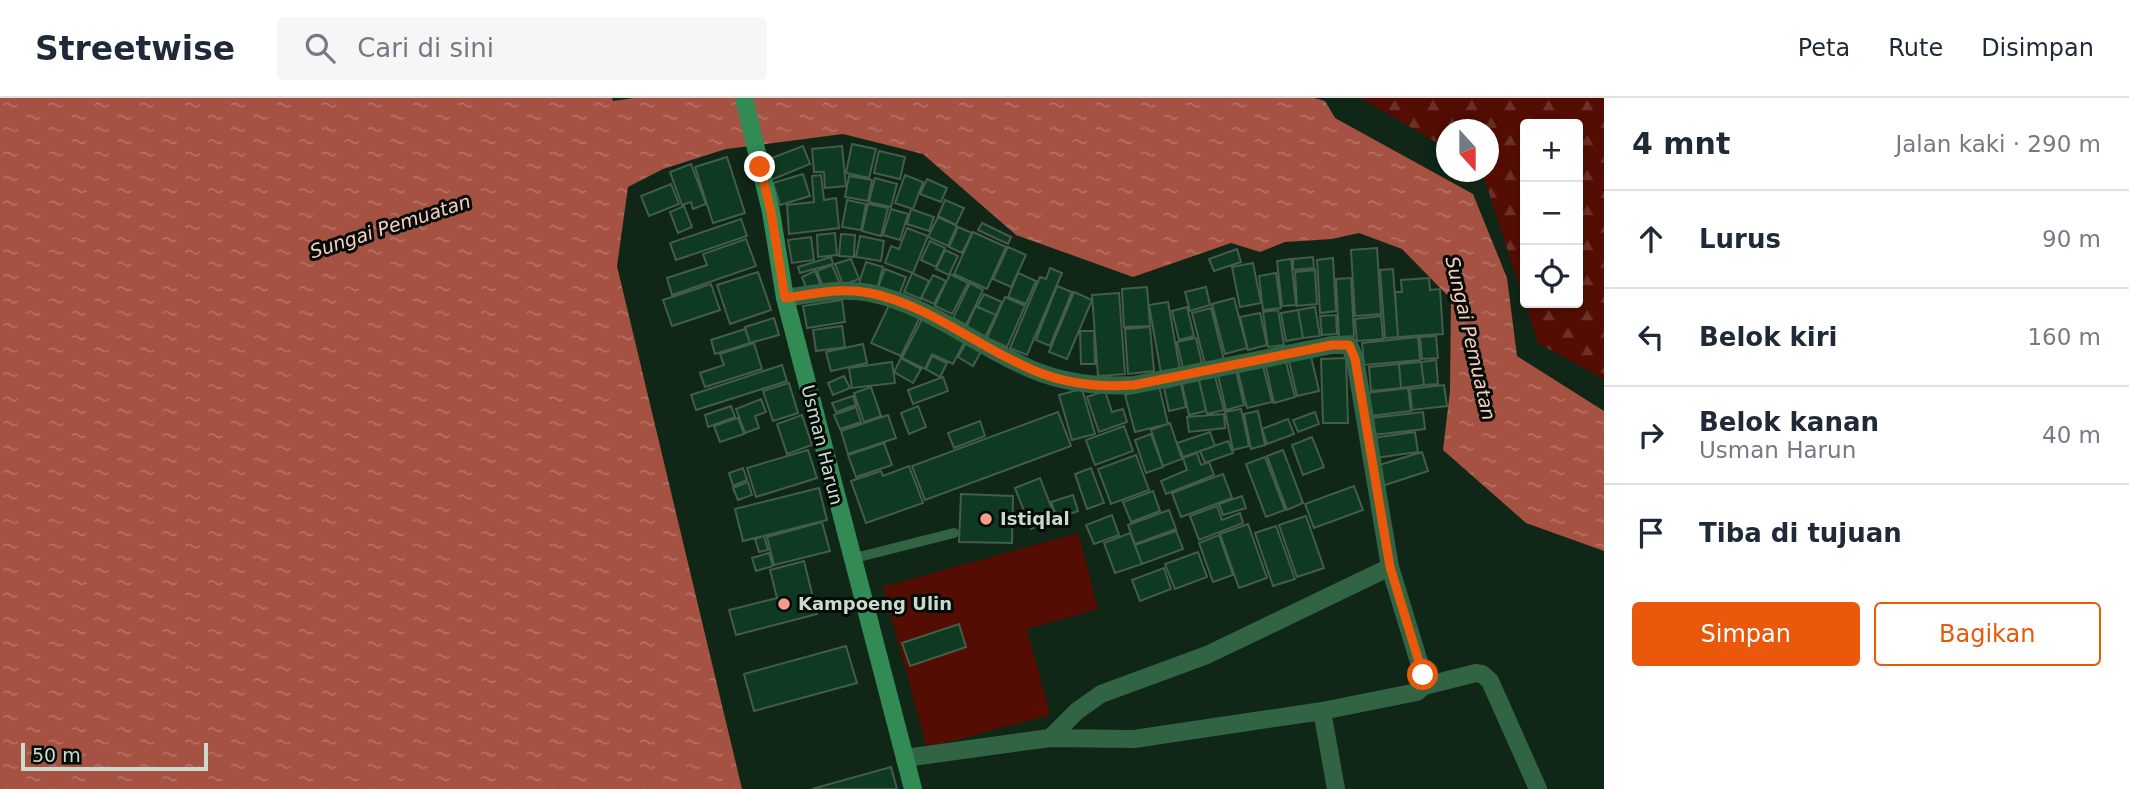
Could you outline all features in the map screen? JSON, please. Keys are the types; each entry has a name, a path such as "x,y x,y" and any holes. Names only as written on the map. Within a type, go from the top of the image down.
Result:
{"street":[{"name":"Usman Harun","path":"744,98 771,212 785,298 913,789"},
{"path":"785,298 843,289 870,293 908,305 1029,368 1071,382 1113,387 1332,345 1349,345 1355,359 1390,567 1424,685"},
{"path":"1050,738 1077,711 1101,694 1207,655 1390,567"},
{"path":"905,758 1050,738 1134,739 1322,711 1417,692 1424,685 1476,673 1486,676 1538,789"},
{"path":"1322,711 1336,789"}],"lane":[{"path":"851,559 954,533"}],"green space":[{"path":"1360,98 1604,98 1604,379 1538,343 1527,308 1583,308 1583,119 1520,119 1520,288 1485,182 1499,182 1499,119 1436,119 1436,142"},
{"path":"1078,533 1098,609 1027,629 1050,715 927,748 883,587"}],"water":[{"name":"Sungai Pemuatan","path":"0,98 612,98 613,101 634,98 1314,98 1325,101 1335,118 1436,174 1436,182 1451,182 1473,194 1507,278 1517,356 1604,411 1604,551 1526,523 1443,450 1450,391 1451,299 1402,249 1359,233 1332,239 1285,242 1260,252 1231,243 1133,277 1016,235 923,154 843,134 726,149 663,169 628,187 617,266 742,789 0,789"}],"building":[{"path":"852,144 876,149 869,178 846,173"},
{"path":"803,146 810,164 771,180 764,161"},
{"path":"842,146 846,186 825,188 824,172 814,172 812,149"},
{"path":"879,151 905,157 900,179 874,173"},
{"path":"727,157 745,213 713,223 695,167"},
{"path":"691,164 706,204 693,209 691,202 682,205 670,172"},
{"path":"803,174 810,196 780,205 773,183"},
{"path":"821,175 824,200 836,198 839,228 789,234 787,205 814,202 812,176"},
{"path":"905,175 923,182 913,209 895,203"},
{"path":"849,176 872,180 868,201 845,197"},
{"path":"875,178 897,184 891,207 869,202"},
{"path":"927,179 947,188 941,202 920,194"},
{"path":"671,184 679,204 649,216 641,196"},
{"path":"847,200 866,204 861,230 842,227"},
{"path":"945,200 964,208 956,225 938,216"},
{"path":"868,204 888,208 881,236 862,231"},
{"path":"684,206 692,227 678,233 670,212"},
{"path":"891,209 908,214 900,240 883,235"},
{"path":"911,209 934,217 929,231 907,224"},
{"path":"938,217 957,226 948,246 928,237"},
{"path":"741,219 747,236 676,260 670,243"},
{"path":"982,223 1011,237 1008,244 978,230"},
{"path":"958,227 972,233 962,253 949,247"},
{"path":"907,228 928,236 913,273 885,263 891,246 899,249"},
{"path":"973,232 1006,247 987,289 954,274"},
{"path":"835,233 837,255 818,257 817,235"},
{"path":"841,234 855,235 854,257 839,256"},
{"path":"860,236 884,241 881,261 856,257"},
{"path":"811,237 814,260 792,263 788,240"},
{"path":"746,239 756,266 672,295 667,278 707,265 703,254"},
{"path":"930,241 945,248 936,267 921,260"},
{"path":"1008,247 1026,255 1011,287 993,279"},
{"path":"1377,248 1381,314 1355,316 1351,250"},
{"path":"1237,249 1241,262 1214,271 1209,259"},
{"path":"945,250 958,256 949,275 936,269"},
{"path":"831,257 833,264 800,273 798,267"},
{"path":"1313,257 1314,268 1293,270 1293,259"},
{"path":"1333,258 1336,311 1320,313 1317,260"},
{"path":"851,259 859,279 843,285 835,264"},
{"path":"1291,259 1296,305 1282,306 1277,261"},
{"path":"866,262 883,267 877,289 859,283"},
{"path":"1253,263 1261,303 1240,307 1232,267"},
{"path":"832,265 840,284 824,290 817,271"},
{"path":"1050,268 1062,273 1027,355 1010,348 1040,277 1046,279"},
{"path":"885,269 906,277 898,298 877,290"},
{"path":"1393,269 1398,337 1385,338 1380,270"},
{"path":"1315,270 1317,304 1297,306 1295,272"},
{"path":"815,271 822,288 808,293 802,277"},
{"path":"758,272 771,310 730,324 717,285"},
{"path":"912,273 929,281 921,299 904,292"},
{"path":"1018,273 1036,281 1026,304 1008,297"},
{"path":"1276,273 1281,308 1263,310 1259,276"},
{"path":"950,274 968,283 952,314 935,306"},
{"path":"933,275 946,281 934,304 921,298"},
{"path":"1351,278 1354,336 1339,337 1336,279"},
{"path":"1429,278 1430,290 1440,289 1443,334 1398,337 1395,292 1402,292 1401,280"},
{"path":"970,283 983,290 966,325 953,318"},
{"path":"711,284 720,310 672,326 663,300"},
{"path":"1057,286 1072,292 1050,346 1036,340"},
{"path":"1147,287 1150,326 1124,327 1122,289"},
{"path":"1206,287 1210,305 1190,311 1185,292"},
{"path":"1074,292 1092,300 1067,359 1049,352"},
{"path":"1119,293 1125,374 1098,376 1092,295"},
{"path":"984,294 1002,302 996,315 977,307"},
{"path":"1005,297 1025,306 1007,347 987,338"},
{"path":"1234,298 1247,348 1225,354 1212,304"},
{"path":"842,300 845,322 807,328 803,306"},
{"path":"1168,302 1180,370 1161,373 1149,305"},
{"path":"890,303 920,317 901,356 871,343"},
{"path":"976,306 996,315 985,337 966,328"},
{"path":"1187,307 1194,336 1179,340 1172,311"},
{"path":"1315,307 1320,336 1303,338 1298,310"},
{"path":"1211,308 1224,360 1205,364 1192,313"},
{"path":"1278,310 1284,345 1268,347 1263,312"},
{"path":"1298,310 1303,338 1286,341 1281,313"},
{"path":"1260,313 1267,345 1248,350 1240,317"},
{"path":"1336,315 1337,334 1322,335 1320,316"},
{"path":"1381,316 1383,339 1357,341 1355,319"},
{"path":"923,317 966,339 953,364 932,354 925,369 902,358"},
{"path":"774,318 779,335 750,343 745,327"},
{"path":"842,326 845,347 816,351 813,330"},
{"path":"1150,327 1154,371 1128,374 1125,329"},
{"path":"745,329 750,343 715,354 711,340"},
{"path":"1080,331 1094,331 1095,364 1081,364"},
{"path":"1436,336 1438,358 1422,359 1420,337"},
{"path":"1418,337 1420,360 1364,365 1362,343"},
{"path":"969,338 984,346 973,366 958,357"},
{"path":"1196,338 1202,364 1183,369 1177,342"},
{"path":"754,343 762,369 705,387 700,373 724,365 720,354"},
{"path":"863,344 867,363 831,371 826,352"},
{"path":"932,356 947,363 940,377 926,369"},
{"path":"1311,356 1319,391 1297,396 1289,361"},
{"path":"901,358 921,369 913,383 894,372"},
{"path":"1346,358 1348,423 1323,423 1321,359"},
{"path":"1436,360 1438,384 1424,385 1421,362"},
{"path":"892,362 895,383 852,388 849,368"},
{"path":"1286,362 1295,397 1274,403 1266,367"},
{"path":"1421,362 1424,385 1401,388 1399,364"},
{"path":"1399,364 1401,388 1371,391 1369,367"},
{"path":"782,365 787,381 696,410 691,395"},
{"path":"1263,366 1272,402 1247,408 1238,372"},
{"path":"1236,371 1244,405 1226,410 1218,375"},
{"path":"844,376 850,388 833,395 828,383"},
{"path":"1215,376 1224,410 1207,414 1199,380"},
{"path":"943,377 948,391 913,404 908,390"},
{"path":"1199,380 1206,411 1189,415 1182,384"},
{"path":"789,383 798,413 773,421 763,391"},
{"path":"1181,384 1186,407 1169,411 1164,388"},
{"path":"1444,385 1447,406 1412,410 1410,389"},
{"path":"1159,386 1168,424 1135,432 1125,395"},
{"path":"871,387 881,416 864,422 854,393"},
{"path":"1408,388 1411,411 1370,416 1367,393"},
{"path":"1082,389 1095,434 1072,440 1059,395"},
{"path":"1105,391 1112,412 1123,409 1127,422 1099,432 1087,397"},
{"path":"853,396 856,405 836,412 832,403"},
{"path":"761,399 766,412 755,416 759,428 745,433 736,409"},
{"path":"731,406 735,417 708,427 705,415"},
{"path":"918,406 926,427 909,434 901,413"},
{"path":"856,407 861,422 840,429 834,415"},
{"path":"1241,409 1249,446 1233,450 1225,412"},
{"path":"1258,411 1265,445 1251,449 1244,414"},
{"path":"1058,412 1071,446 925,500 912,466"},
{"path":"1315,412 1319,424 1298,432 1293,420"},
{"path":"1423,412 1425,429 1373,435 1371,418"},
{"path":"1224,414 1225,428 1189,432 1187,417"},
{"path":"802,415 812,445 787,454 777,424"},
{"path":"888,415 896,438 848,454 841,431"},
{"path":"738,418 744,434 720,442 714,426"},
{"path":"1288,419 1294,434 1267,444 1262,429"},
{"path":"980,421 985,436 954,448 948,433"},
{"path":"1170,423 1182,459 1163,466 1151,430"},
{"path":"1124,426 1133,451 1095,465 1086,440"},
{"path":"1210,432 1215,446 1183,457 1177,443"},
{"path":"1415,432 1418,452 1375,458 1372,438"},
{"path":"1151,434 1163,467 1146,473 1135,440"},
{"path":"1312,437 1324,467 1303,475 1292,445"},
{"path":"1228,441 1233,453 1205,463 1200,451"},
{"path":"884,443 892,465 856,477 848,455"},
{"path":"808,450 817,478 756,497 747,468"},
{"path":"1283,450 1303,503 1287,510 1267,456"},
{"path":"1422,452 1428,471 1382,486 1376,466"},
{"path":"1197,453 1201,465 1209,462 1214,475 1166,494 1161,481 1187,470 1183,458"},
{"path":"1136,455 1149,490 1111,504 1098,469"},
{"path":"1265,457 1285,510 1266,517 1246,464"},
{"path":"909,466 923,503 866,523 851,481 881,471 883,476"},
{"path":"743,468 747,480 733,486 729,473"},
{"path":"1091,468 1104,503 1087,509 1075,474"},
{"path":"1223,474 1232,498 1181,517 1172,493"},
{"path":"1040,478 1056,519 1031,529 1015,488"},
{"path":"748,482 752,495 738,500 733,488"},
{"path":"1354,486 1363,510 1314,528 1305,504"},
{"path":"819,488 827,520 743,541 735,509"},
{"path":"1153,491 1160,511 1131,522 1123,502"},
{"name":"Istiqlal","path":"961,494 1013,496 1012,543 959,542"},
{"path":"1073,495 1078,511 1057,518 1051,502"},
{"path":"1242,496 1246,508 1223,515 1219,504"},
{"path":"1217,506 1222,520 1240,513 1243,523 1199,540 1190,516"},
{"path":"1169,510 1176,529 1135,544 1128,525"},
{"path":"1112,515 1119,535 1094,544 1086,525"},
{"path":"1306,516 1324,568 1297,577 1279,525"},
{"path":"822,522 830,551 774,565 767,537"},
{"path":"1248,524 1267,578 1239,588 1220,534"},
{"path":"1276,526 1295,579 1273,586 1255,533"},
{"path":"1176,531 1183,549 1142,564 1135,545"},
{"path":"1130,533 1142,564 1115,573 1104,543"},
{"path":"1219,535 1233,575 1213,582 1199,543"},
{"path":"764,536 768,550 759,552 755,539"},
{"path":"1198,552 1207,577 1175,589 1165,564"},
{"path":"769,553 773,566 756,571 752,558"},
{"name":"Kampoeng Ulin","path":"804,561 817,614 736,635 729,610 777,598 770,570"},
{"path":"1164,568 1171,589 1140,601 1132,580"},
{"path":"959,624 966,647 910,666 902,643"},
{"path":"846,646 857,683 754,711 744,674"},
{"path":"891,767 897,789 812,789"}],"place":[{"name":"Istiqlal","path":"986,519"},
{"name":"Kampoeng Ulin","path":"784,604"}],"route":[{"path":"760,167 771,212 785,298 843,289 886,297 908,305 1033,370 1071,382 1113,387 1332,345 1349,345 1355,359 1390,567 1423,675"}]}
